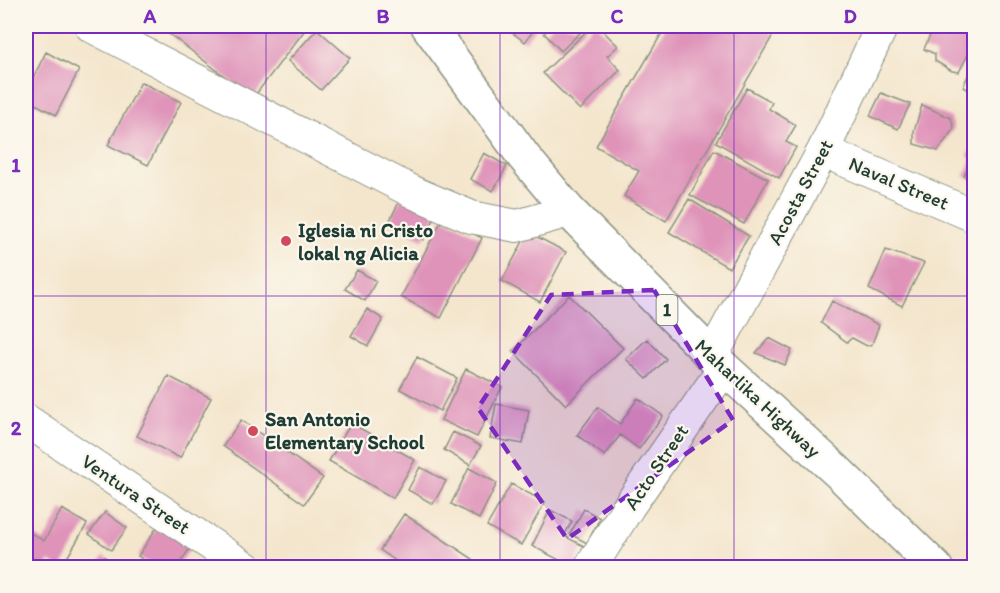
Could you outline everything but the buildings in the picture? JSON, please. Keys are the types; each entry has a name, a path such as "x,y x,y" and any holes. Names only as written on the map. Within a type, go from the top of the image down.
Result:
{"main road":[{"name":"Maharlika Highway","path":"428,26 524,157 569,211 718,362 839,473 936,567"}],"street":[{"path":"91,26 397,184 471,217 517,226 569,211"},
{"name":"Acosta Street","path":"718,362 823,151 882,26"},
{"name":"Naval Street","path":"823,151 975,216"},
{"name":"Acto Street","path":"590,567 718,362"},
{"name":"Ventura Street","path":"26,420 246,567"}],"highlighted area":[{"path":"654,290 733,420 567,539 478,408 551,295"}],"place":[{"name":"Iglesia ni Cristo lokal ng Alicia","path":"286,241"},
{"name":"San Antonio Elementary School","path":"253,431"}]}
